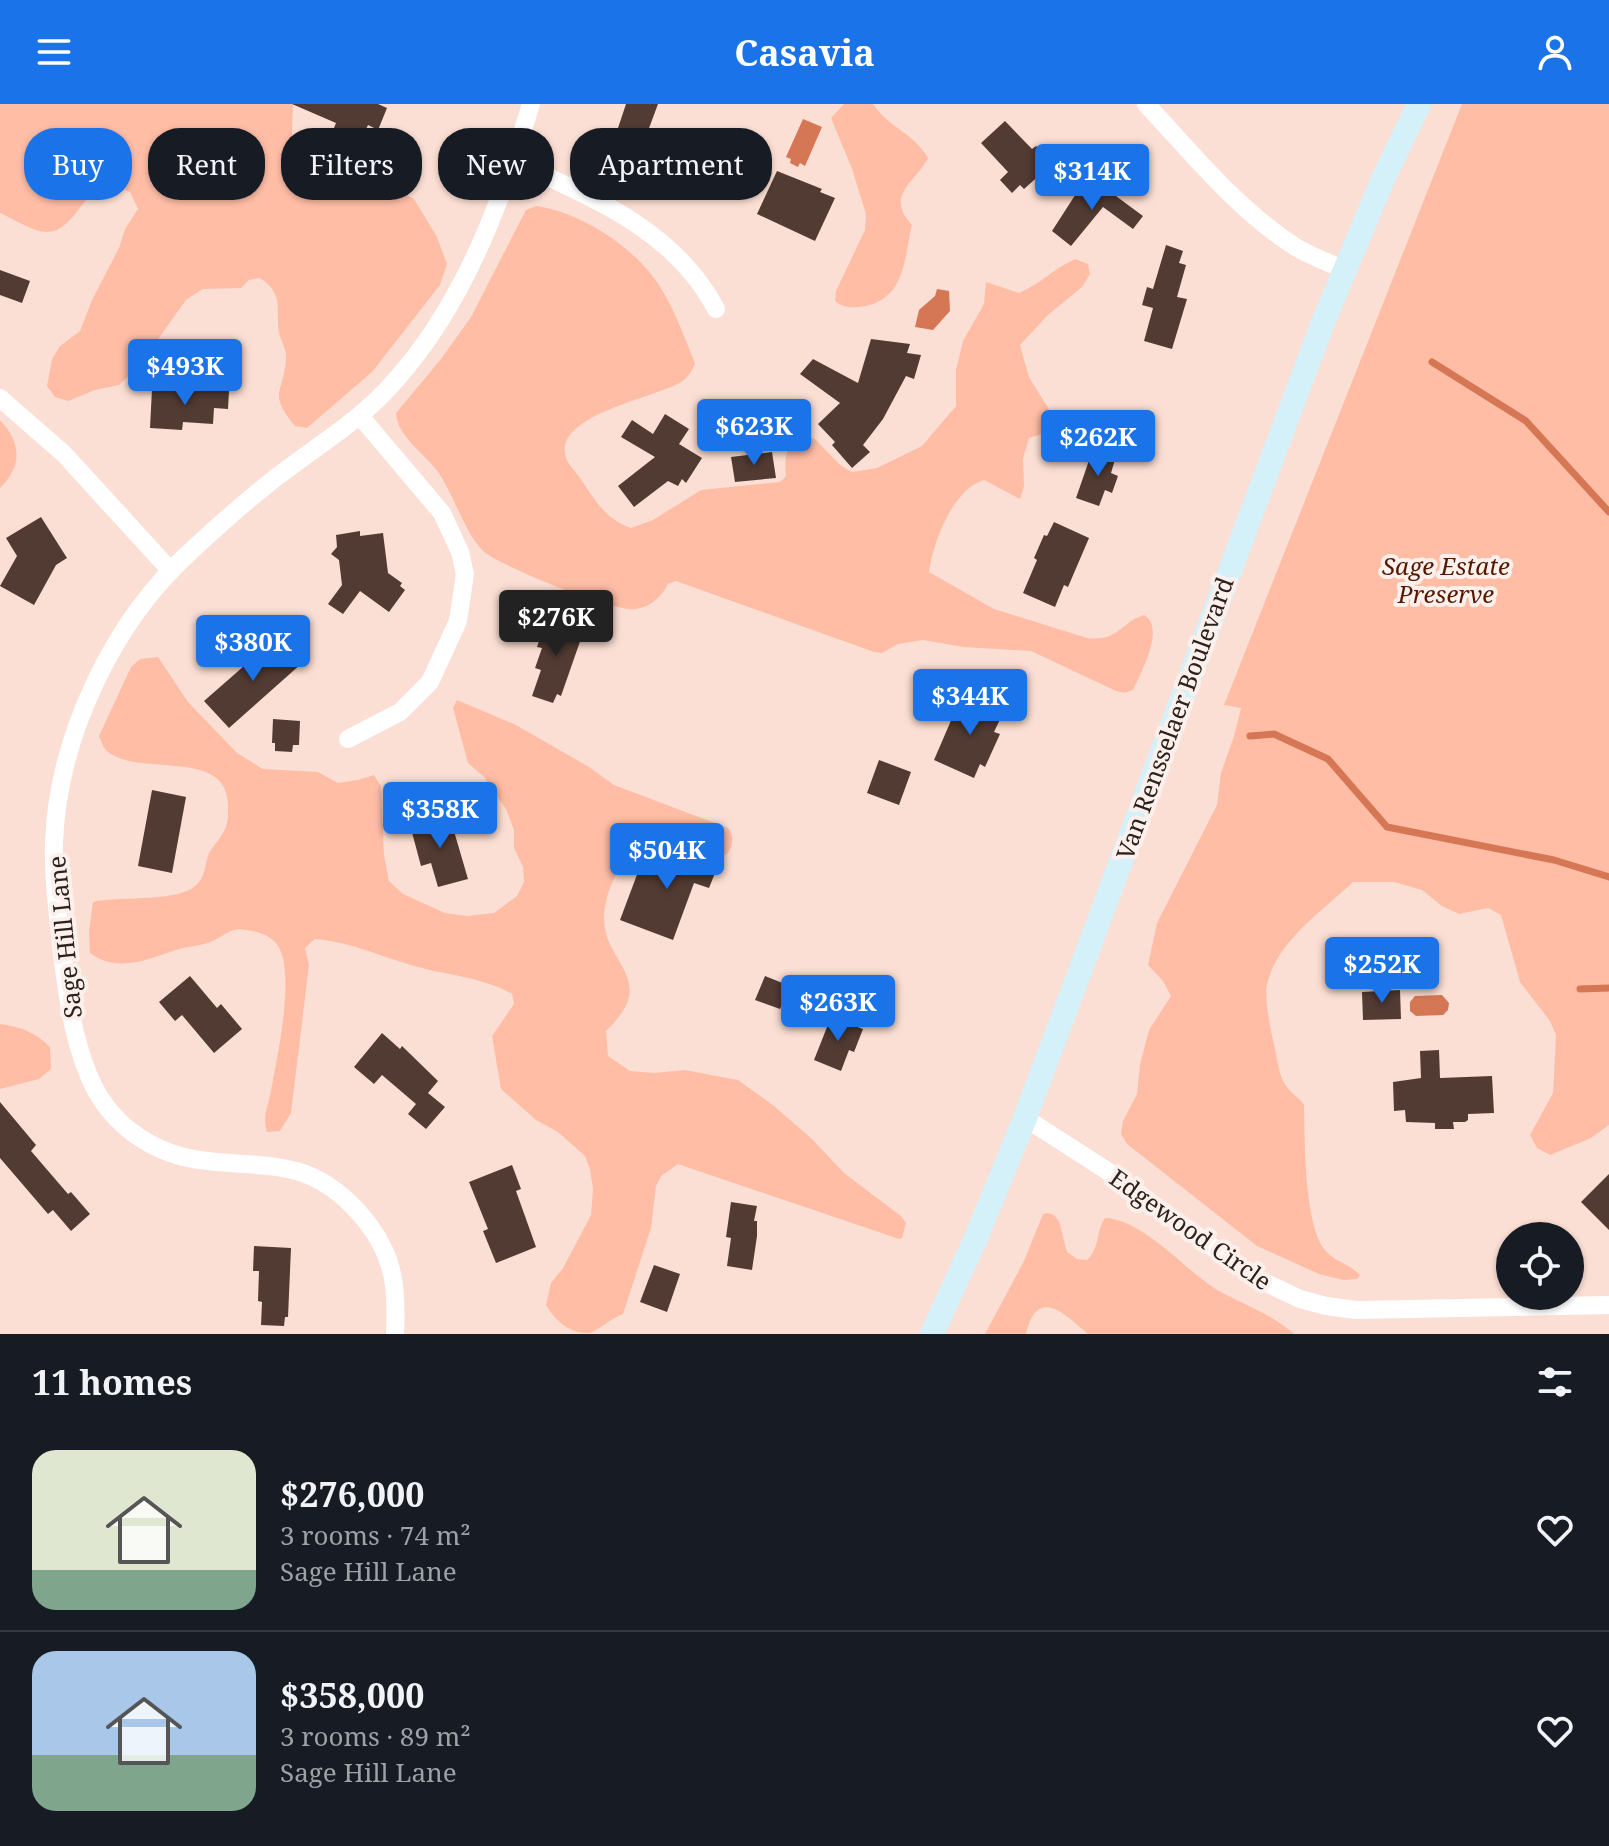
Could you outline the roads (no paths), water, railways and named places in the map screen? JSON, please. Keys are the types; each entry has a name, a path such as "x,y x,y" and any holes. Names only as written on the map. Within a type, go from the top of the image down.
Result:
{"main road":[{"name":"Van Rensselaer Boulevard","path":"932,1334 976,1238 1025,1118 1276,446 1345,270 1419,104"}],"street":[{"name":"Sage Hill Lane","path":"523,128 531,104"},
{"path":"1146,104 1215,177 1278,234 1297,248 1345,270"},
{"path":"554,181 609,207 665,243 685,264 716,309"},
{"name":"Sage Hill Lane","path":"395,1334 396,1296 388,1256 371,1228 346,1199 305,1174 254,1163 194,1160 167,1152 130,1132 107,1109 96,1093 81,1057 71,1012 57,909 54,842 59,795 77,726 99,675 139,610 170,570 278,476 360,416 399,377 452,301 498,200"},
{"path":"0,398 64,454 170,570"},
{"path":"348,739 400,712 430,682 458,621 465,574 460,552 442,513 360,416"},
{"name":"Edgewood Circle","path":"1025,1118 1106,1170 1254,1277 1300,1299 1326,1306 1386,1310 1609,1305"}],"waterway":[{"path":"1432,362 1526,421 1609,512"},
{"path":"1250,736 1274,734 1328,759 1387,827 1554,860 1609,877"},
{"path":"1580,989 1609,988"}],"park label":[{"name":"Sage Estate Preserve","path":"1446,579"}]}
